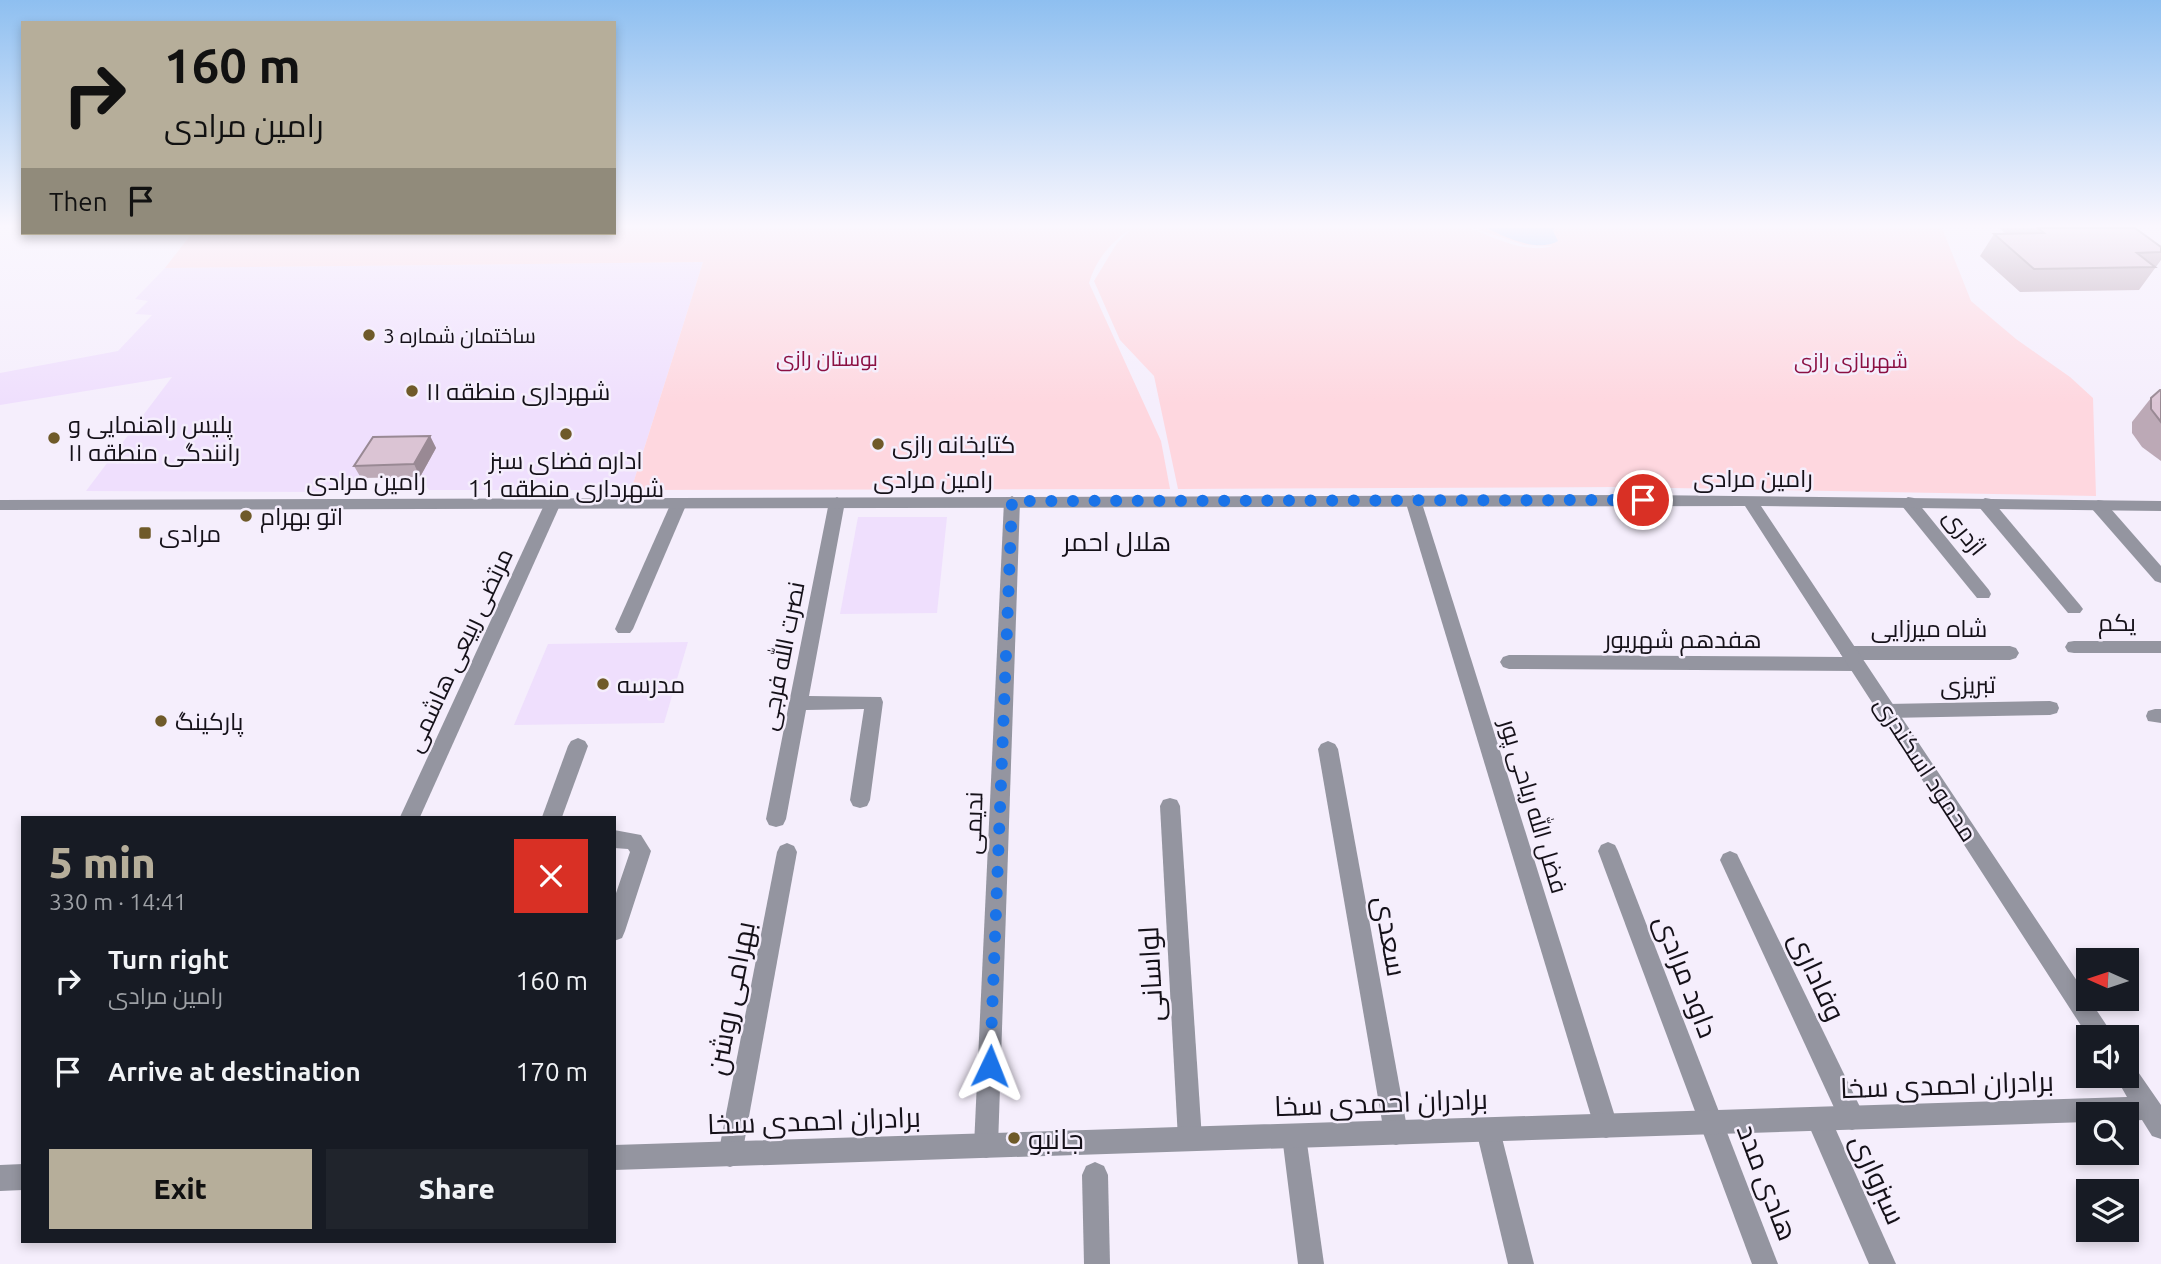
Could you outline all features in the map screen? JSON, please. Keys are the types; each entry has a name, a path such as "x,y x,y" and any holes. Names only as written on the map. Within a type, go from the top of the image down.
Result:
{"street":[{"name":"رامین مرادی","path":"0,505 1413,500 2161,506"},
{"name":"فضل الله ریاحی پور","path":"1413,500 1606,1126"},
{"name":"ندیمی","path":"986,1146 1012,501"},
{"name":"محمود اسکندری","path":"1749,501 2093,1025"},
{"name":"نصرت الله فرجی","path":"776,819 837,502"},
{"name":"اژدری","path":"1908,502 1983,594"},
{"name":"مرتضی ربیعی هاشمی","path":"410,816 553,503"},
{"path":"624,629 679,503"},
{"path":"1985,503 2074,609"},
{"path":"2098,505 2161,577"},
{"name":"یکم","path":"2074,647 2161,647"},
{"name":"شاه میرزایی","path":"1853,658 2010,653"},
{"name":"هفدهم شهریور","path":"1509,662 1853,658"},
{"path":"798,703 874,702 860,800"},
{"name":"تبریزی","path":"1887,711 2050,708"},
{"path":"552,816 578,746"},
{"name":"سعدی","path":"1328,748 1396,1133"},
{"name":"لواسانی","path":"1170,806 1190,1139"},
{"path":"616,839 634,841 641,851 616,925"},
{"name":"داود مرادی","path":"1608,851 1711,1123"},
{"name":"بهرامی روشن","path":"730,1154 787,852"},
{"name":"وفاداری","path":"1730,860 1852,1118"},
{"path":"2137,1088 2157,1114"},
{"name":"برادران احمدی سخا","path":"616,1158 1852,1118 2157,1114"},
{"name":"سبزواری","path":"1818,1119 1882,1264"},
{"name":"هادی مدد","path":"1711,1123 1765,1264"},
{"path":"1488,1130 1521,1264"},
{"path":"1293,1136 1311,1264"},
{"path":"1095,1175 1097,1264"},
{"path":"0,1178 21,1177"}],"shaded area":[{"name":"شهرداری منطقه ۱۱","path":"147,287 695,287 631,490 429,490 420,477 435,448 380,449 361,478 322,492 86,491 172,377 0,405 0,373 118,351 152,315 135,314 148,301 135,299"},
{"path":"858,517 947,517 937,613 840,614"},
{"name":"مدرسه","path":"688,642 664,723 514,725 548,644"}],"green space":[{"name":"بوستان رازی","path":"695,287 1091,287 1161,441 1170,489 631,490"},
{"name":"شهربازی رازی","path":"1097,287 1965,287 1971,301 2016,339 2070,377 2093,398 2096,496 1619,487 1178,489 1154,376 1120,340"}],"building":[{"path":"2160,390 2161,422 2151,409 2151,398"},
{"path":"430,436 414,464 354,466 373,437"}],"place":[{"name":"ساختمان شماره 3","path":"369,335"},
{"name":"شهرداری منطقه ۱۱","path":"412,391"},
{"name":"اداره فضای سبز شهرداری منطقه 11","path":"566,434"},
{"name":"پلیس راهنمایی و رانندگی منطقه ۱۱","path":"54,438"},
{"name":"کتابخانه رازی","path":"878,444"},
{"name":"اتو بهرام","path":"246,516"},
{"name":"مرادی","path":"145,533"},
{"name":"مدرسه","path":"603,684"},
{"name":"پارکینگ","path":"161,721"},
{"name":"جانبو","path":"1014,1138"}],"district":[{"name":"هلال احمر","path":"1117,541"}],"route":[{"path":"990,1066 1012,501 1643,500"}]}
